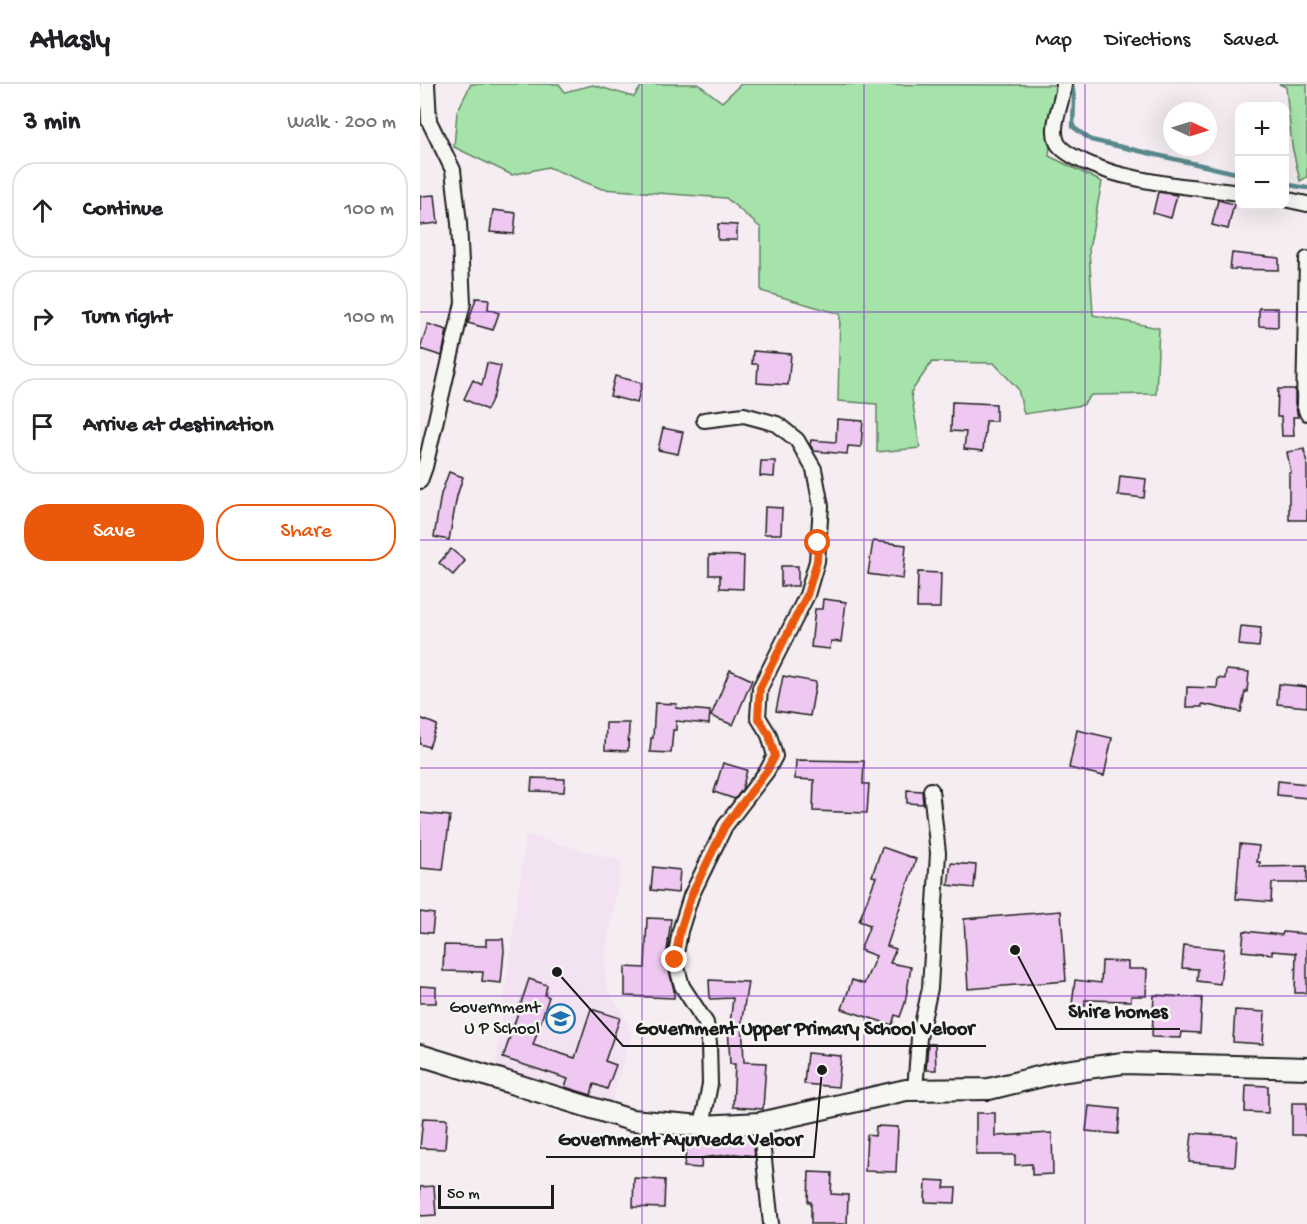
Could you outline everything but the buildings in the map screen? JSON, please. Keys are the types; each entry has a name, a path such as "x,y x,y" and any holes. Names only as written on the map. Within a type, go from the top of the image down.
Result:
{"street":[{"path":"420,481 426,467 463,303 459,223 453,170 429,121 427,84"},
{"path":"1064,84 1056,124 1056,136 1057,142 1068,153 1130,177 1235,192"},
{"path":"1289,201 1307,204"},
{"path":"1307,259 1304,404 1307,413"},
{"path":"702,1126 710,1084 710,1043 706,1023 682,986 675,960 680,931 691,896 725,826 767,771 775,756 769,735 758,717 760,688 807,595 817,561 821,506 814,470 797,440 777,424 744,415 704,420"},
{"path":"915,1090 919,1038 930,988 938,853 931,790"},
{"path":"420,1055 631,1120 702,1126 760,1123 906,1090 989,1089 1059,1072 1123,1063 1307,1068"},
{"path":"760,1123 771,1224"}],"shaded area":[{"path":"526,835 622,861 605,956 606,987 624,1016 631,1036 610,1107 495,1068"}],"green space":[{"path":"471,84 559,84 565,92 593,85 634,97 643,84 698,84 722,102 741,84 1056,85 1049,156 1102,182 1089,249 1093,315 1159,328 1156,394 1091,395 1083,405 1024,414 1018,389 994,363 932,362 911,392 920,448 877,452 877,404 838,401 840,314 761,291 761,228 726,198 602,189 548,167 512,175 454,147 457,112"},
{"path":"1279,84 1307,84 1307,177 1300,181 1292,146 1286,87"}],"waterway":[{"path":"1072,84 1073,127 1091,140 1235,173"},
{"path":"1289,185 1307,188"}],"place":[{"name":"Shire homes","path":"1015,950"},
{"name":"Government Upper Primary School Veloor","path":"557,972"},
{"name":"Government U P School","path":"561,1018"},
{"name":"Government Ayurveda Veloor","path":"822,1070"}],"route":[{"path":"675,960 680,931 691,896 725,826 767,771 775,756 769,735 758,717 760,688 807,595 817,561 818,543"}]}
